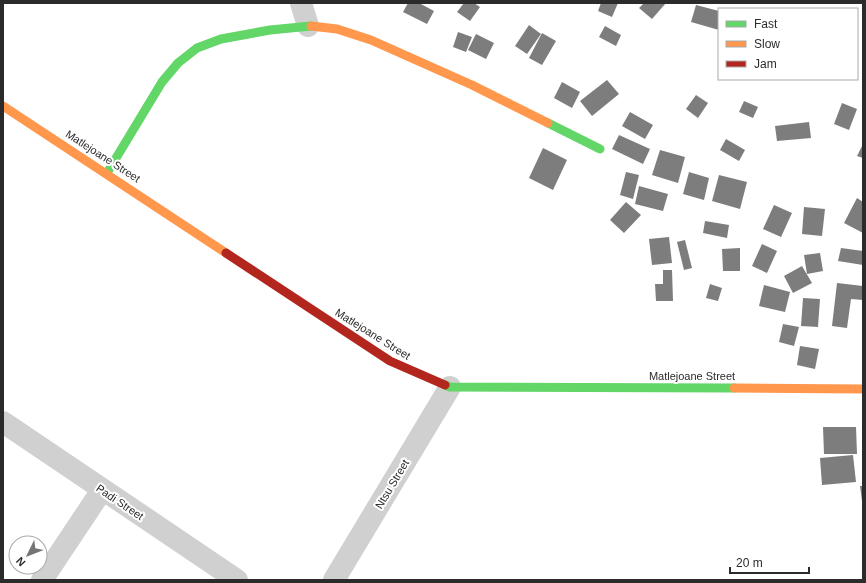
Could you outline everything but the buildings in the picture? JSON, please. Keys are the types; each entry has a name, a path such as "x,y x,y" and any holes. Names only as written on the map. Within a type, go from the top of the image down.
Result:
{"street":[{"path":"301,3 308,26"},
{"path":"107,173 162,82 178,64 197,48 221,39 270,30 308,26 337,29 371,40 472,85 600,149"},
{"name":"Matlejoane Street","path":"3,106 107,173 390,361 420,376 450,387 863,389"},
{"name":"Ntsu Street","path":"334,580 450,387"},
{"name":"Padi Street","path":"3,422 237,580"},
{"path":"42,580 102,490"}],"traffic: fast":[{"path":"107,173 162,82 178,63 197,48 221,39 270,30 311,26"},
{"path":"548,123 600,149"},
{"path":"445,385 450,387 734,388"}],"traffic: slow":[{"path":"311,26 337,29 371,40 472,85 548,123"},
{"path":"3,106 226,253"},
{"path":"734,388 863,389"}],"traffic: jam":[{"path":"226,253 390,361 445,385"}]}
